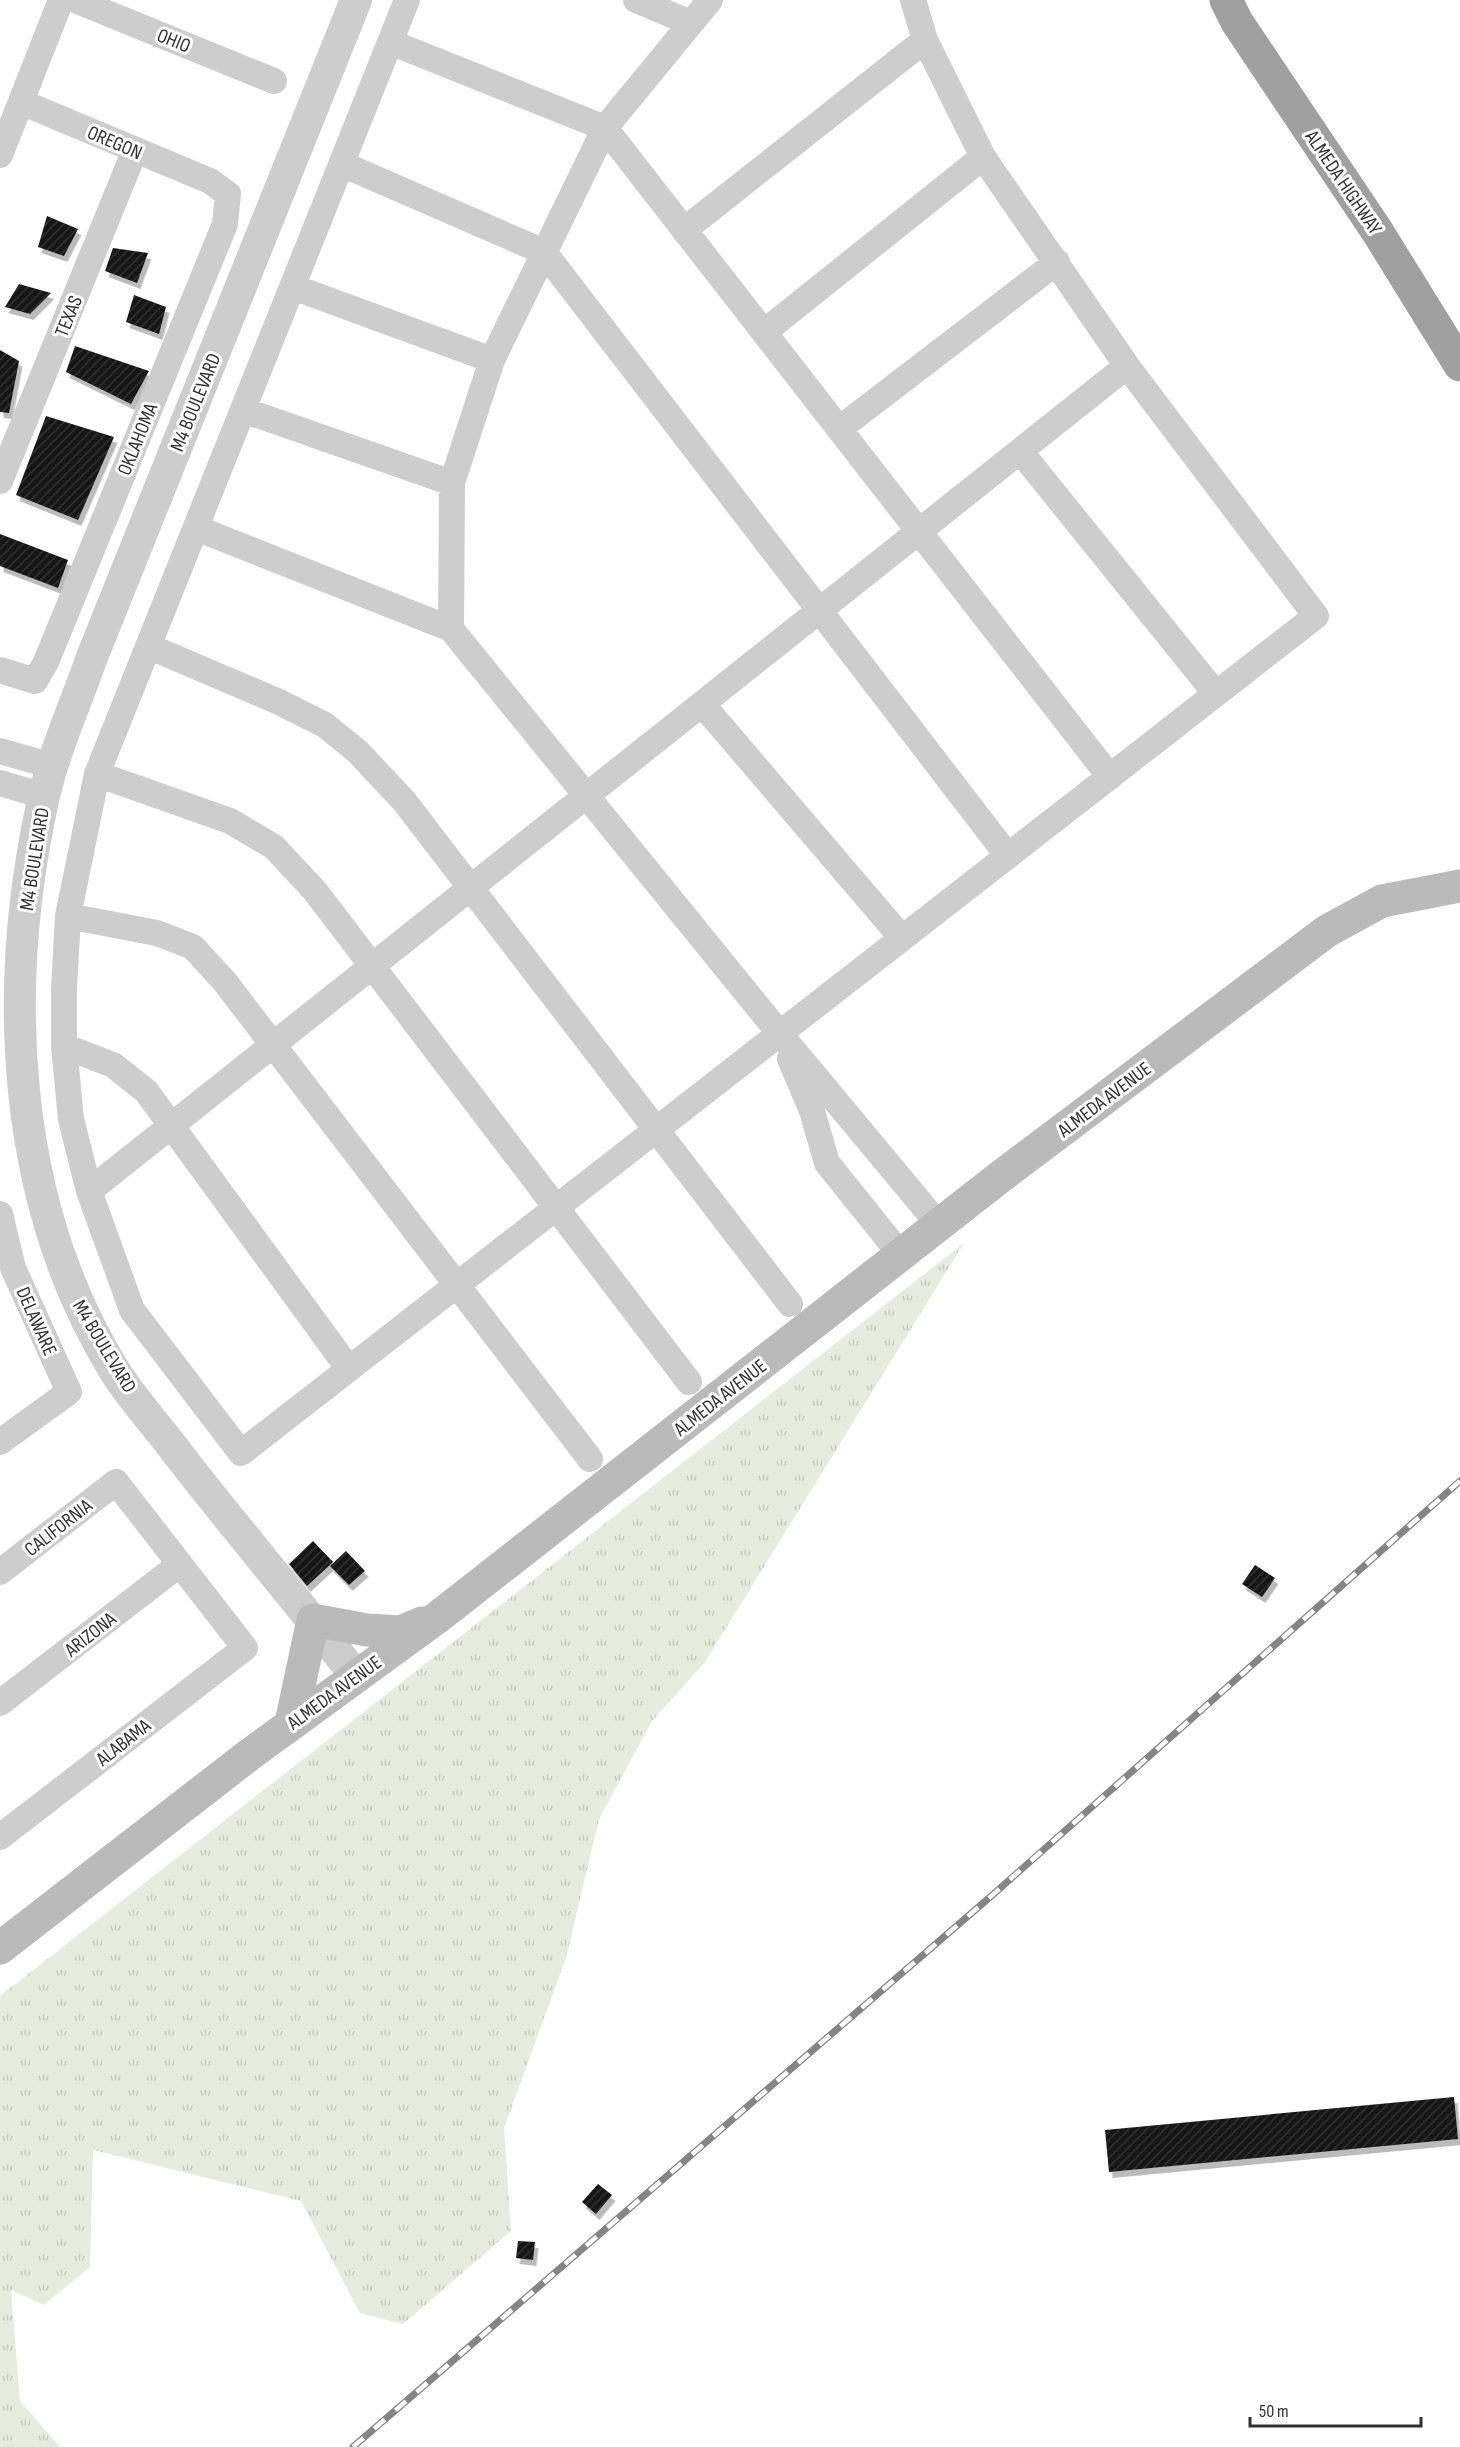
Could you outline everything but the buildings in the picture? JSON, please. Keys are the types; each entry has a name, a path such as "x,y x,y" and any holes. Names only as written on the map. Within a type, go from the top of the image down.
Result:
{"highway":[{"name":"ALMEDA HIGHWAY","path":"1226,0 1237,22 1383,241 1460,365"}],"main road":[{"name":"ALMEDA AVENUE","path":"0,1948 291,1723 438,1617 939,1225 1328,932 1382,901 1460,886"},
{"path":"291,1723 313,1620 367,1630 401,1632 438,1617"}],"street":[{"path":"0,155 61,0"},
{"name":"OHIO","path":"75,0 274,81"},
{"name":"M4 BOULEVARD","path":"355,1676 313,1620 232,1524 117,1374 70,1286 40,1188 21,1072 20,972 28,877 48,781 92,657 356,0"},
{"path":"407,0 98,774 68,916 64,1046 71,1119 89,1191 132,1310 241,1454 1316,616 1128,366 983,157 925,40 913,0"},
{"path":"636,0 691,23"},
{"path":"451,629 452,483 492,360 605,128 710,0"},
{"path":"684,230 925,40"},
{"path":"390,42 605,128 1110,777"},
{"name":"OREGON","path":"21,102 210,181"},
{"name":"TEXAS","path":"0,482 135,150"},
{"path":"764,332 983,157"},
{"path":"342,164 544,252 1008,856"},
{"name":"OKLAHOMA","path":"7,672 35,681 46,662 225,224 228,194 210,181"},
{"path":"839,429 1058,262"},
{"path":"293,287 492,360"},
{"path":"89,1191 1128,366"},
{"path":"243,410 452,483"},
{"path":"1020,452 1216,694"},
{"path":"196,528 451,629 780,1034 939,1225"},
{"path":"148,646 277,701 325,725 358,752 404,801 790,1304"},
{"path":"702,704 902,938"},
{"path":"0,751 48,781"},
{"path":"98,774 230,821 274,847 315,891 689,1382"},
{"path":"0,783 48,781"},
{"path":"68,916 157,933 193,947 225,982 590,1459"},
{"path":"780,1034 812,1111 827,1163 901,1255"},
{"path":"64,1046 113,1065 146,1091 350,1369"},
{"name":"DELAWARE","path":"0,1214 13,1268 69,1392 0,1442"},
{"name":"CALIFORNIA","path":"0,1572 116,1482 180,1564"},
{"name":"ALABAMA","path":"0,1836 245,1648 180,1564"},
{"name":"ARIZONA","path":"0,1703 180,1564"}],"green space":[{"path":"964,1243 705,1662 652,1721 599,1819 566,1958 504,2128 511,2231 403,2324 360,2313 301,2201 93,2150 90,2267 44,2305 11,2290 20,2401 60,2447 0,2447 0,1996"}],"railway":[{"path":"353,2447 989,1898 1460,1481"}]}
